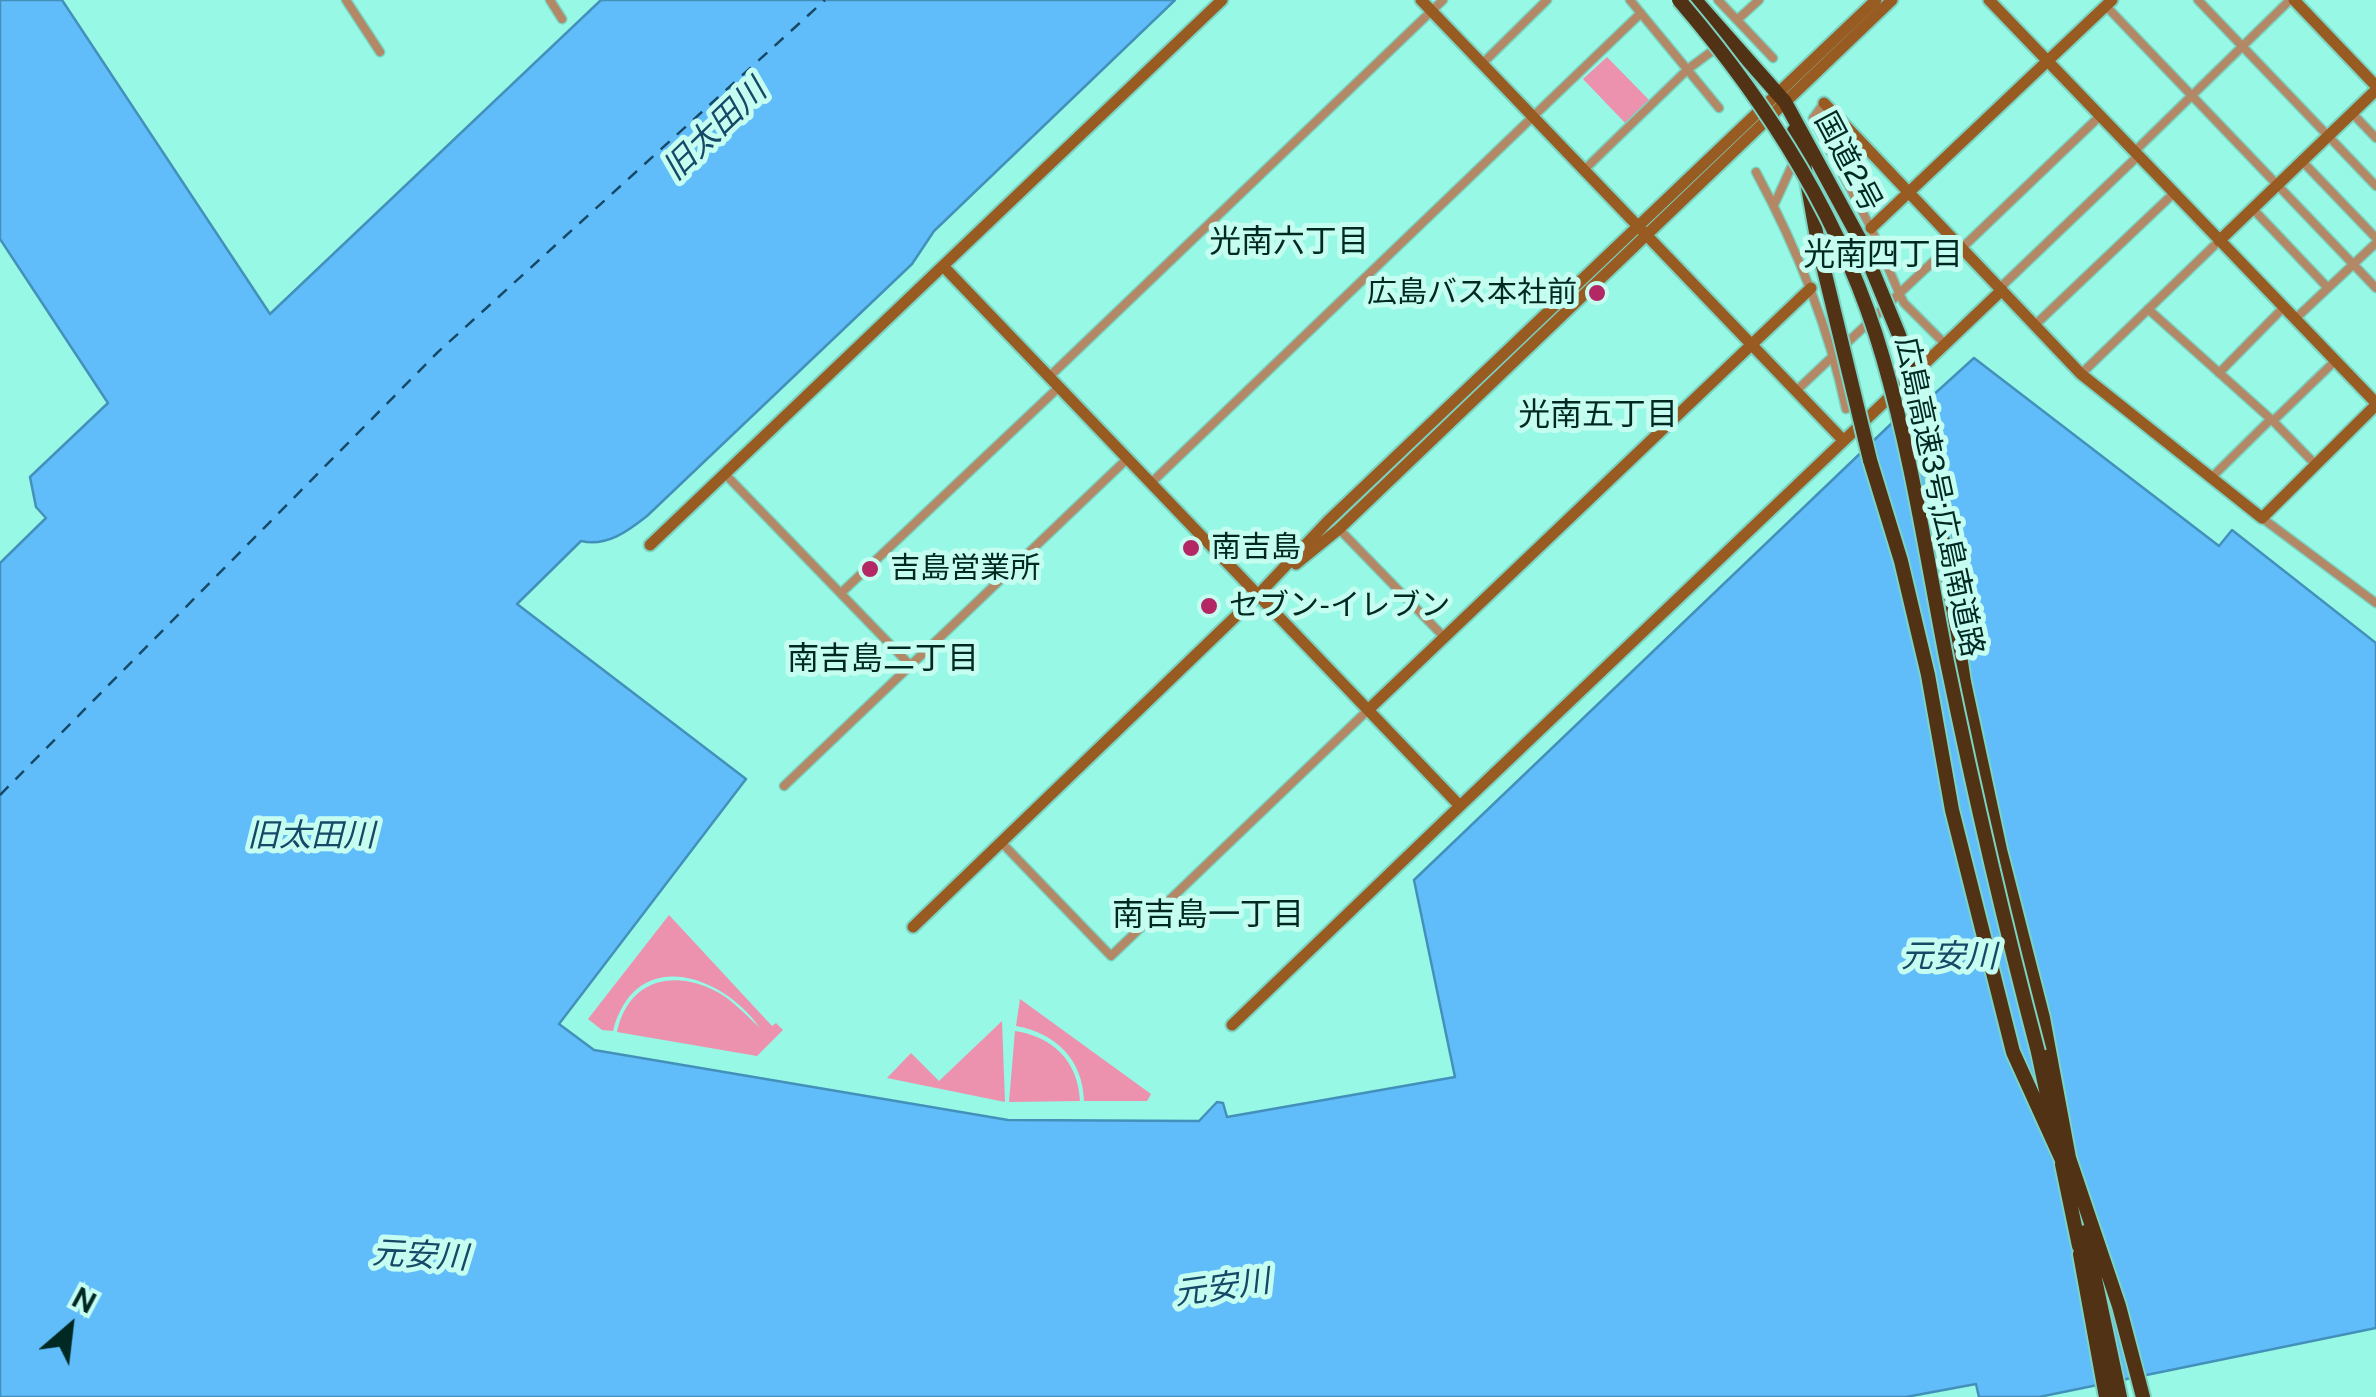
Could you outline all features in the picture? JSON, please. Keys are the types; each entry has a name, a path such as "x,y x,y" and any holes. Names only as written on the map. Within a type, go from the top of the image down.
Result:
{"highway":[{"name":"広島高速3号;広島南道路","path":"1679,0 1774,120 1842,246 1882,354 1910,468 1970,772 2065,1159 2117,1397"},
{"name":"国道2号","path":"1695,0 1780,97 1858,238 1899,335 1924,417 1964,682 2000,850 2043,1018 2065,1159"},
{"name":"国道2号","path":"1801,141 1819,249 1870,460 1901,561 1928,674 1952,810 2013,1052 2065,1159"},
{"name":"広島高速3号;広島南道路","path":"2065,1159 2080,1254 2117,1397"},
{"path":"2065,1159 2119,1306 2143,1397"},
{"path":"2080,1254 2106,1397"}],"street":[{"path":"346,0 380,52"},
{"path":"550,0 562,19"},
{"path":"650,545 1222,0"},
{"path":"1421,0 1843,440"},
{"path":"1048,377 1444,0"},
{"path":"1482,64 1547,0"},
{"path":"1630,0 1719,108"},
{"path":"1718,0 1773,58"},
{"path":"1583,171 1709,50 1724,44 1737,47 1737,20 1758,0"},
{"path":"1258,595 1338,530 1876,0"},
{"path":"1780,97 1892,0"},
{"path":"2198,0 2376,186"},
{"path":"1232,1025 2002,290 2191,94 2292,0 2376,88 2081,374"},
{"path":"1871,228 2109,3 2376,288"},
{"path":"1998,4 2376,404 2262,518"},
{"path":"1151,483 1641,13"},
{"path":"1945,344 1904,303 1871,228 1813,118 1824,103 2081,374 2376,603"},
{"path":"2352,113 2376,138"},
{"path":"1796,392 1899,293 2101,116"},
{"path":"1830,151 1853,133"},
{"path":"1774,206 1801,141 1825,141"},
{"path":"2295,319 2376,241 2302,161"},
{"path":"1756,172 1801,260 1835,357 1846,409"},
{"path":"2034,325 2174,193"},
{"path":"2252,208 2328,288"},
{"path":"913,927 1258,595 1342,508 1641,231"},
{"path":"944,267 1460,806"},
{"path":"1001,842 1111,956 1810,288"},
{"path":"2219,373 2284,306"},
{"path":"2148,309 2315,464"},
{"path":"2211,478 2336,361"},
{"path":"841,593 1058,388"},
{"path":"784,786 1127,459"},
{"path":"724,474 911,666"},
{"path":"1338,530 1445,638"}],"shaded area":[{"path":"1607,57 1651,102 1627,125 1583,79"},
{"path":"669,915 772,1026 776,1023 783,1030 757,1056 617,1032 633,999 658,982 674,980 707,987 724,996 760,1028 724,993 680,977 659,978 640,987 624,1004 613,1031 602,1030 588,1019"},
{"path":"1020,999 1151,1094 1147,1101 1084,1101 1079,1073 1065,1051 1043,1035 1016,1026"},
{"path":"1002,1021 1005,1102 887,1078 911,1053 939,1081"},
{"path":"1015,1031 1041,1039 1061,1053 1074,1074 1080,1101 1009,1102"}],"water":[{"path":"0,0 62,0 270,314 601,0 1175,0 934,231 912,264 647,516 608,540 581,541 517,604 746,779 559,1024 594,1050 1008,1120 1199,1121 1217,1102 1223,1103 1227,1117 1455,1077 1414,880 1892,423 1898,427 1974,358 2219,546 2232,530 2376,643 2376,1328 2039,1397 1979,1397 1976,1384 1906,1397 0,1397 0,563 46,518 36,507 30,477 108,403 0,239"}],"ferry route":[{"path":"0,795 438,352 825,0"}],"place":[{"name":"広島バス本社前","path":"1597,293"},
{"name":"南吉島","path":"1191,548"},
{"name":"吉島営業所","path":"870,569"},
{"name":"セブン-イレブン","path":"1209,606"}],"district":[{"name":"光南六丁目","path":"1289,242"},
{"name":"光南四丁目","path":"1883,255"},
{"name":"光南五丁目","path":"1598,415"},
{"name":"南吉島二丁目","path":"883,659"},
{"name":"南吉島一丁目","path":"1208,915"}],"water label":[{"name":"旧太田川","path":"715,130"},
{"name":"旧太田川","path":"311,836"},
{"name":"元安川","path":"1949,957"},
{"name":"元安川","path":"420,1256"},
{"name":"元安川","path":"1222,1288"}]}
